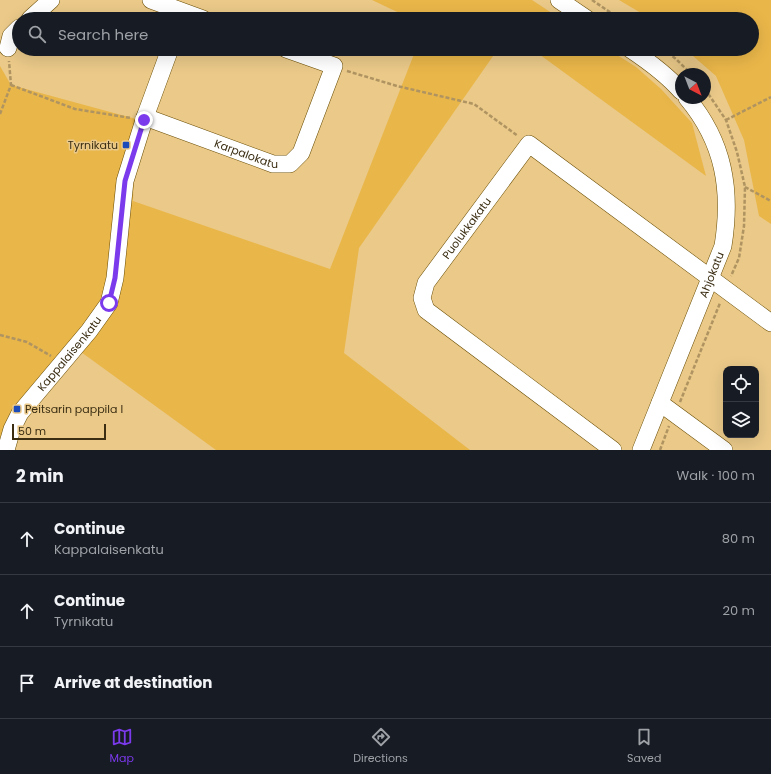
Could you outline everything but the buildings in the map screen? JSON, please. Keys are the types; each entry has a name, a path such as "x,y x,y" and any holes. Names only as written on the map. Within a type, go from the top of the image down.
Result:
{"street":[{"path":"38,12 51,0"},
{"path":"151,0 184,10"},
{"path":"559,0 577,12"},
{"path":"8,48 12,35"},
{"path":"145,118 167,56"},
{"path":"306,56 334,66"},
{"path":"640,56 675,84"},
{"name":"Karpalokatu","path":"145,118 274,164 290,164 301,153 334,66"},
{"name":"Ahjokatu","path":"640,450 723,246 726,225 727,196 722,164 712,137 699,113 692,104"},
{"name":"Kappalaisenkatu","path":"8,449 12,429 20,413 62,365 109,303 115,278 125,181 145,118"},
{"path":"529,144 771,323"},
{"name":"Puolukkakatu","path":"529,144 426,283 422,298 426,310 612,450"},
{"path":"660,403 724,450"}],"path":[{"path":"592,0 610,12"},
{"path":"0,114 11,85 8,48"},
{"path":"672,56 685,68"},
{"path":"334,66 397,86 474,104 529,144"},
{"path":"11,85 75,109 145,118"},
{"path":"726,120 771,97"},
{"path":"745,187 771,201"},
{"path":"0,335 27,342 48,354 62,365"}],"shaded area":[{"path":"372,0 532,0 550,12 397,12"},
{"path":"619,0 771,0 771,224 759,216 744,140 716,76 711,72 711,68 707,68 693,56 759,56 759,12 639,12"},
{"path":"413,56 493,56 359,248 344,353 470,450 216,450 70,344 8,417 0,438 0,66 11,85 136,119 133,201 330,269"},
{"path":"542,56 619,56 636,67 661,89 692,123 706,176"}],"place":[{"name":"Tyrnikatu","path":"126,145"},
{"name":"Peitsarin pappila I","path":"17,409"}],"route":[{"path":"109,303 115,278 125,181 144,120"}]}
